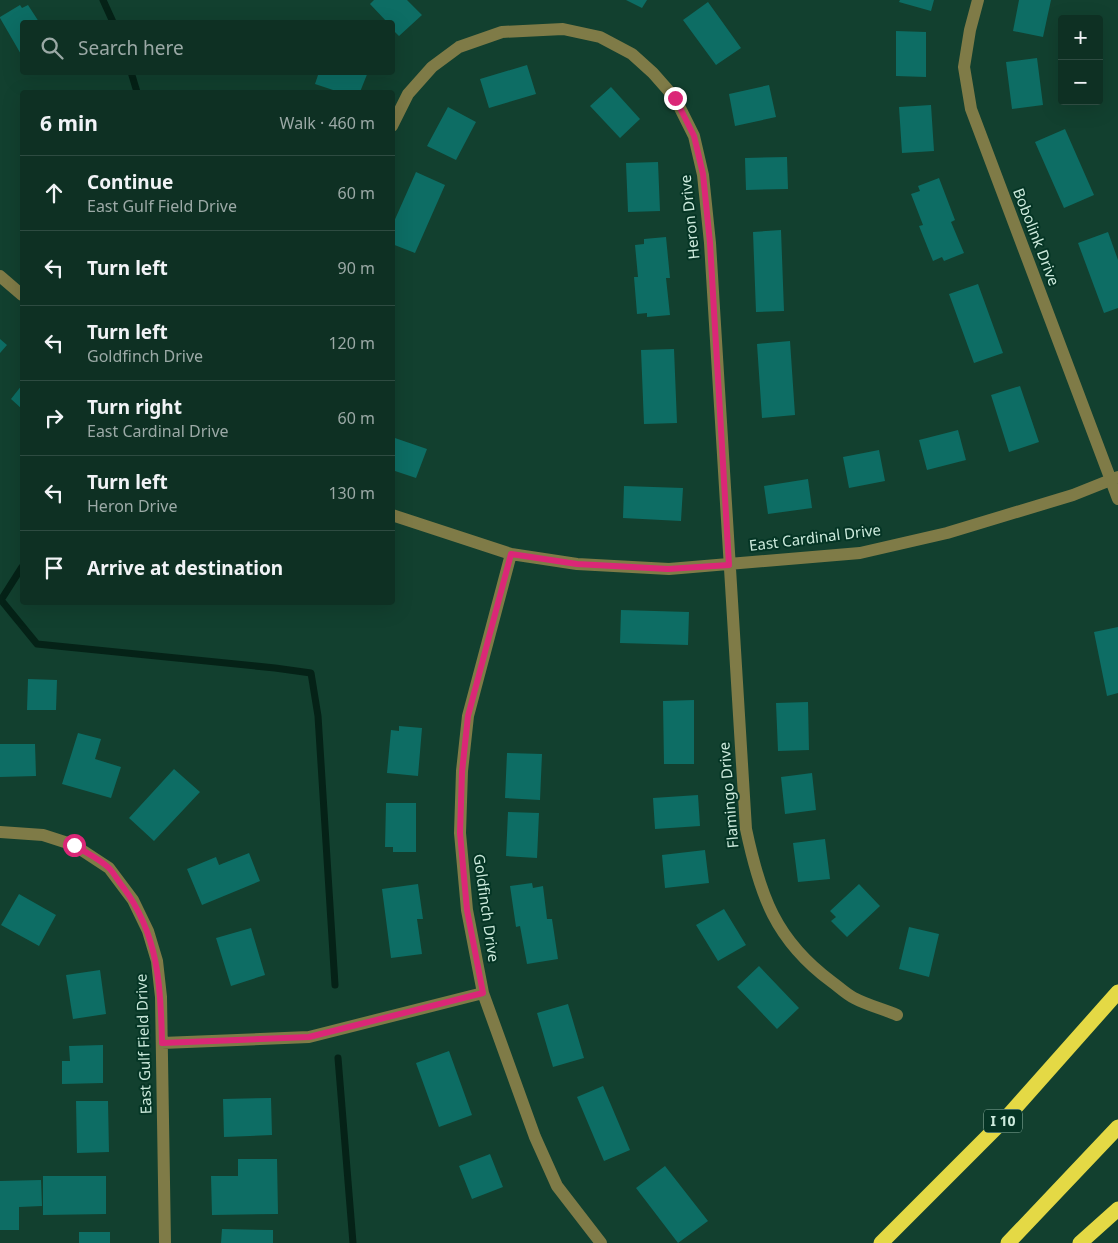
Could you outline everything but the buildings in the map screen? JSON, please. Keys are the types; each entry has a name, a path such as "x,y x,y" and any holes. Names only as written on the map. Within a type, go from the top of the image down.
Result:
{"highway":[{"name":"I 10","path":"881,1243 1007,1117 1118,992"},
{"path":"1008,1243 1118,1127"},
{"path":"1080,1243 1118,1209"}],"street":[{"name":"Bobolink Drive","path":"978,0 970,30 964,67 971,109 1114,478 1118,500"},
{"name":"Heron Drive","path":"395,120 408,94 432,67 459,47 502,32 563,29 600,37 632,54 653,73 675,98 694,136 703,174 710,243 729,565"},
{"path":"0,276 20,293"},
{"name":"East Cardinal Drive","path":"395,516 511,554 577,564 668,569 860,552 947,533 1072,495 1114,478"},
{"name":"Goldfinch Drive","path":"511,554 468,716 462,772 460,833 467,910 483,993 536,1137 557,1186 601,1243"},
{"name":"Flamingo Drive","path":"729,565 746,829 755,869 772,915 794,948 820,972 854,998 897,1015"},
{"name":"East Gulf Field Drive","path":"0,832 43,834 74,845 109,868 132,900 148,931 156,961 161,997 165,1243"},
{"path":"162,1043 309,1037 483,993"}],"waterway":[{"path":"103,0 112,20"},
{"path":"132,75 136,90"},
{"path":"20,570 1,600 37,644 311,673 318,716 335,985"},
{"path":"338,1058 353,1243"}],"route":[{"path":"74,845 109,868 132,900 148,931 156,961 161,997 162,1043 309,1037 483,993 467,910 460,833 462,772 468,716 511,554 577,564 668,569 729,565 710,243 703,174 694,136 675,98"}]}
